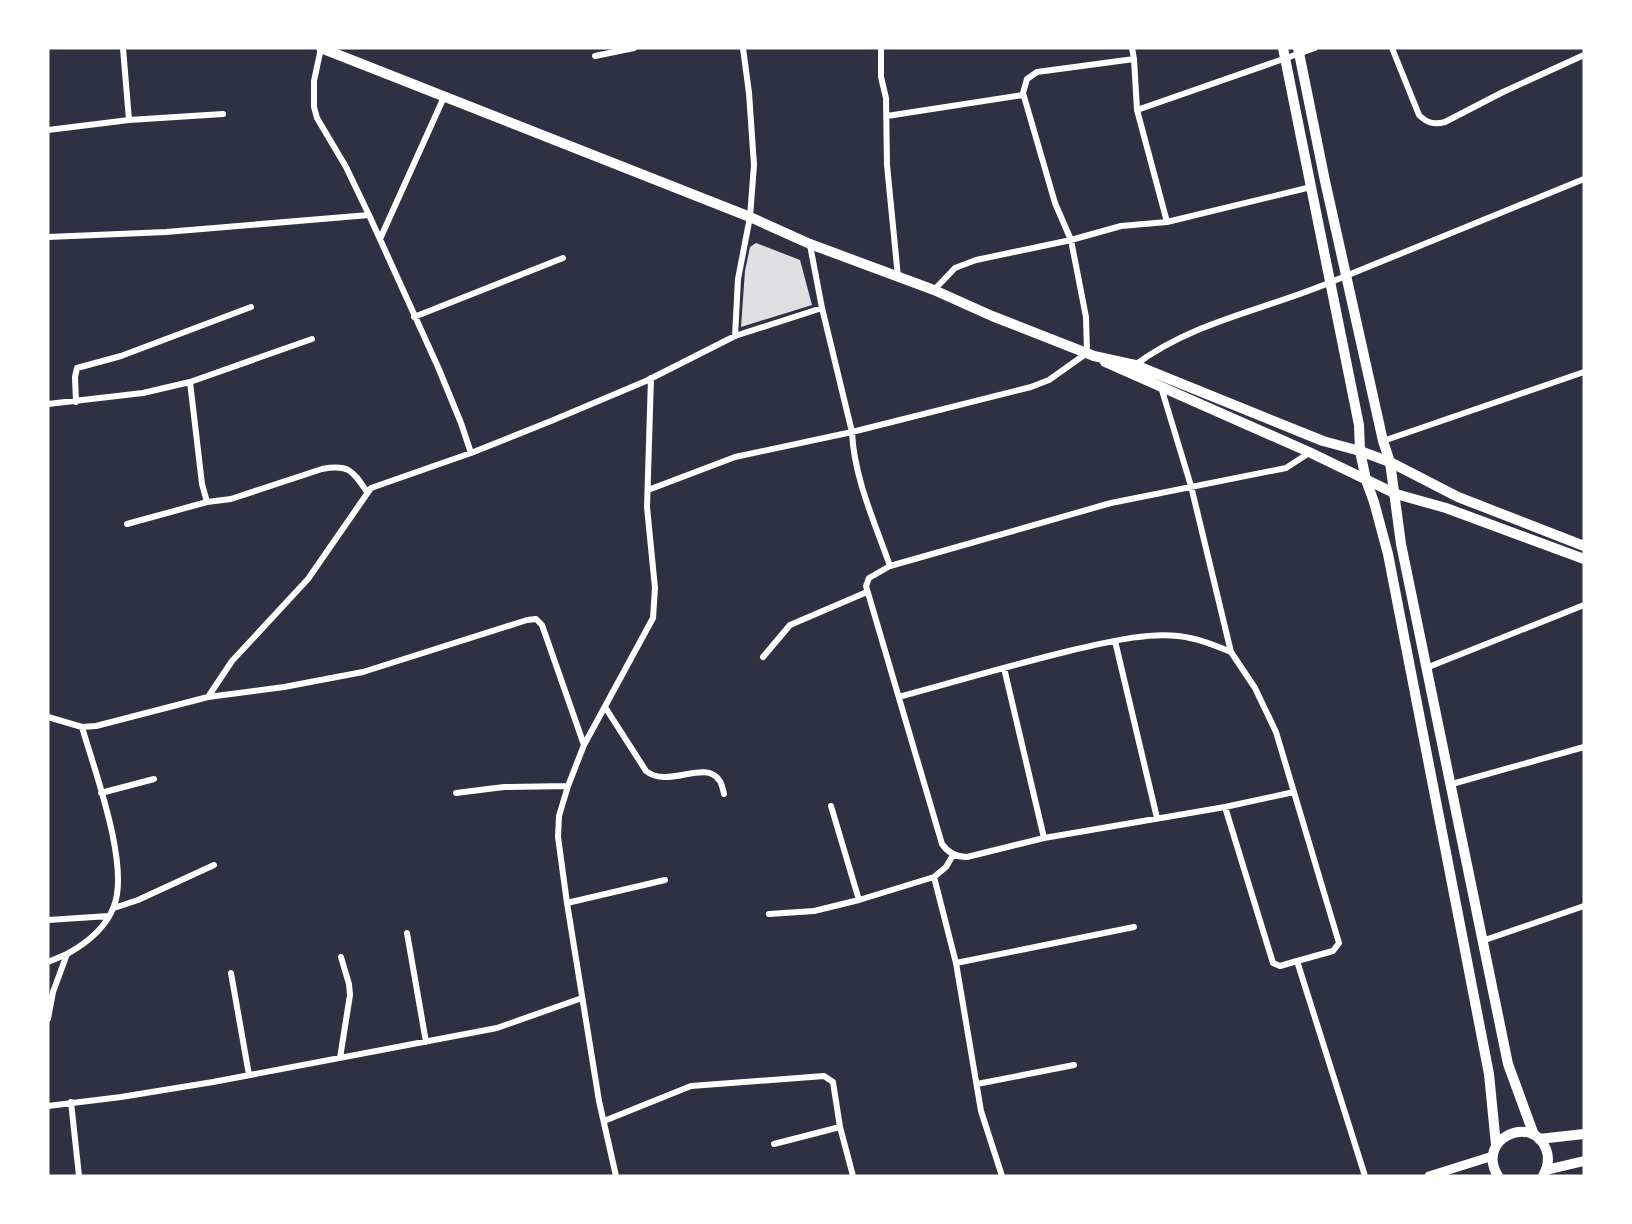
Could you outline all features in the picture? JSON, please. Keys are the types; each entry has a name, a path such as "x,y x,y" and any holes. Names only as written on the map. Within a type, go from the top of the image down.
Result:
{"main road":[{"path":"321,48 1090,354 1120,370 1310,452 1396,494 1446,508 1584,560"},
{"path":"1299,51 1345,276 1383,441 1390,462 1401,544 1508,1064 1536,1137 1544,1144 1548,1157 1544,1173"},
{"path":"1284,53 1359,425 1360,451 1366,480 1388,554 1429,759 1489,1074 1495,1150 1494,1169 1498,1176"},
{"path":"1090,354 1136,365 1323,441 1390,462 1458,497 1584,546"},
{"path":"1495,1150 1509,1134 1518,1132 1536,1137 1584,1134"},
{"path":"1544,1173 1584,1161"}],"street":[{"path":"123,48 129,120"},
{"path":"321,48 314,81 314,108 317,118 346,167 369,215 461,423 471,453"},
{"path":"595,56 634,48"},
{"path":"735,336 738,279 750,217 754,165 743,48"},
{"path":"881,48 881,77 887,116 887,165 898,277"},
{"path":"1132,48 1137,110 1167,222"},
{"path":"1137,110 1284,53 1315,48"},
{"path":"1392,48 1419,115 1424,120 1435,124 1445,122 1503,92 1584,56"},
{"path":"648,490 735,457 852,432 1031,387 1048,380 1090,354 1086,317 1071,240 1055,203 1023,95 1024,84 1033,73 1134,59"},
{"path":"887,116 1023,95"},
{"path":"380,239 444,97"},
{"path":"48,130 129,120 223,114"},
{"path":"1136,365 1181,336 1330,283 1584,179"},
{"path":"934,290 955,268 964,264 1071,240 1121,226 1167,222 1311,187"},
{"path":"48,237 166,232 369,215"},
{"path":"810,244 822,308 852,432 853,450 890,566"},
{"path":"414,317 563,258"},
{"path":"76,402 75,373 79,367 121,356 250,307"},
{"path":"208,697 232,661 308,579 367,492 376,485 471,453 651,378 735,336 822,308"},
{"path":"48,404 143,393 190,382 312,339"},
{"path":"1383,441 1584,372"},
{"path":"616,1176 582,998 558,837 559,816 584,745 653,618 655,588 647,507 651,378"},
{"path":"190,382 202,484 207,502"},
{"path":"1161,387 1191,486 1231,652 1255,688 1276,732 1339,943 1333,951 1280,966 1273,963 1225,807"},
{"path":"1294,792 1225,807 1044,838 972,856 953,855 942,844 866,586 869,578 890,566 1111,503 1286,468 1310,452"},
{"path":"127,524 207,502 231,499 336,466 350,470 367,492"},
{"path":"763,657 780,634 790,625 867,592"},
{"path":"1426,668 1584,605"},
{"path":"48,717 82,727 96,726 208,697 284,687 363,672 527,620 536,620 542,625 584,745"},
{"path":"899,697 1115,640 1178,636 1231,652"},
{"path":"1115,640 1157,818"},
{"path":"1004,668 1044,838"},
{"path":"605,707 645,771 651,775 666,778 703,772 719,780 724,794"},
{"path":"48,962 84,945 109,916 117,899 117,871 113,840 82,727"},
{"path":"1452,784 1584,747"},
{"path":"101,793 154,779"},
{"path":"456,793 504,787 568,786"},
{"path":"831,806 859,900"},
{"path":"770,914 814,911 934,877 946,867 953,855"},
{"path":"114,908 138,900 214,865"},
{"path":"934,877 956,963 981,1111 1002,1176"},
{"path":"567,903 665,880"},
{"path":"1482,941 1584,906"},
{"path":"48,920 109,916"},
{"path":"956,963 1134,927"},
{"path":"406,933 426,1042"},
{"path":"48,1019 53,992 67,954"},
{"path":"340,1058 350,995 341,957"},
{"path":"1297,962 1365,1176"},
{"path":"231,973 249,1075"},
{"path":"48,1106 121,1097 249,1075 497,1028 582,998"},
{"path":"977,1084 1074,1065"},
{"path":"604,1121 691,1086 824,1076 832,1082 853,1176"},
{"path":"71,1102 79,1176"},
{"path":"774,1144 840,1126"},
{"path":"1429,1176 1495,1150"}],"building":[{"path":"756,243 800,260 812,305 741,327 745,271 750,247"}]}
